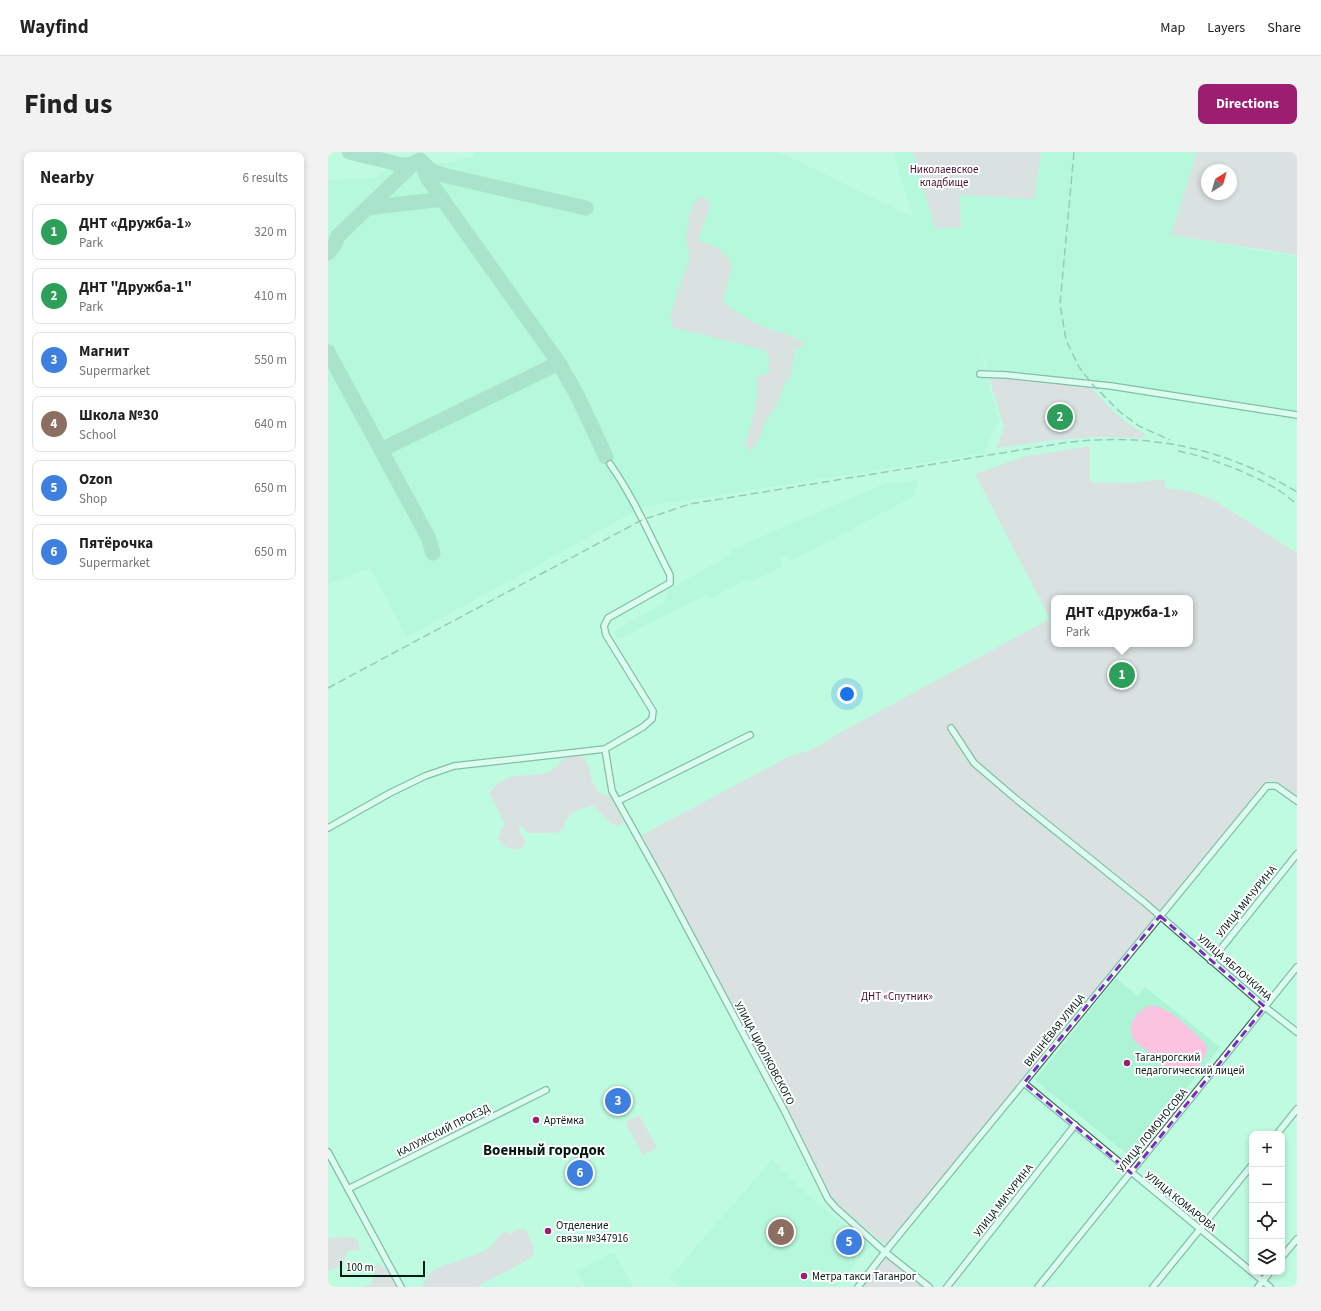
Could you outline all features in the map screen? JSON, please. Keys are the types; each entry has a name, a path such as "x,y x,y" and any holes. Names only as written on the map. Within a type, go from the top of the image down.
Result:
{"street":[{"path":"980,374 1007,375 1111,386 1297,414"},
{"path":"328,828 390,793 425,776 454,766 605,749 643,727 652,719 653,711 606,635 604,626 608,618 670,583 670,575 641,518 610,464"},
{"name":"УЛИЦА ЯБЛОЧКИНА","path":"951,728 974,763 1160,916 1265,1007 1297,1032"},
{"path":"618,801 750,736"},
{"name":"УЛИЦА ЦИОЛКОВСКОГО","path":"605,749 612,791 661,878 784,1110 828,1199 885,1252 929,1287"},
{"name":"ВИШНЁВАЯ УЛИЦА","path":"858,1287 885,1252 1268,786 1276,786 1297,801"},
{"name":"УЛИЦА МИЧУРИНА","path":"1211,961 1297,854"},
{"name":"УЛИЦА ЛОМОНОСОВА","path":"1038,1287 1297,967"},
{"name":"УЛИЦА КОМАРОВА","path":"1024,1083 1249,1270"},
{"name":"КАЛУЖСКИЙ ПРОЕЗД","path":"348,1189 546,1090"},
{"path":"1279,1131 1297,1109"},
{"name":"УЛИЦА МИЧУРИНА","path":"947,1287 1075,1125"},
{"path":"328,1152 401,1287"},
{"path":"1153,1287 1250,1167"},
{"path":"1285,1253 1297,1239"},
{"name":"УЛИЦА КОМАРОВА","path":"1256,1275 1270,1287"},
{"path":"1258,1287 1268,1275"}],"highlighted area":[{"path":"1160,916 1265,1007 1131,1173 1024,1083"}],"shaded area":[{"path":"474,152 777,152 914,218 893,152 913,152 935,227 961,227 959,195 1040,152 1197,152 1171,235 1297,257 1297,412 1220,399 988,369 962,301 982,355 985,373 999,422 992,432 985,453 643,507 407,637 370,568 328,584 328,180 376,178 390,168 424,176 430,162 446,163 473,156"},
{"path":"917,481 914,496 791,561 786,555 780,559 782,567 752,581 750,578 709,599 707,594 618,640 613,631 663,604 669,589 728,557 731,554 730,552 749,542 884,484"},
{"name":"Таганрогский педагогический лицей","path":"1116,978 1138,996 1145,987 1220,1047 1131,1157 1035,1080"},
{"path":"772,1160 804,1192 870,1246 836,1287 681,1287 669,1278"},
{"path":"614,1252 633,1287 586,1287 576,1271"}],"green space":[{"name":"Николаевское кладбище","path":"913,152 1041,152 1034,199 959,195 961,228 935,228"},
{"path":"1197,152 1297,152 1297,255 1171,235"},
{"path":"701,196 711,203 698,241 718,248 725,254 732,265 723,302 738,313 766,328 792,336 807,344 795,349 791,375 782,389 778,403 764,424 760,438 751,451 745,445 756,403 758,386 757,377 769,373 769,357 765,350 672,327 671,313 690,258 686,237 689,217 693,204"},
{"path":"988,375 1090,386 1115,413 1145,434 1144,438 1096,437 1053,440 997,448 1004,426"},
{"name":"ДНТ «Спутник»","path":"1090,446 1090,482 1132,483 1164,479 1165,488 1189,491 1212,499 1297,553 1297,797 1280,784 1272,781 1263,786 888,1247 833,1200 642,835 788,757 811,750 843,731 1050,619 975,474 1023,457"},
{"path":"569,753 577,754 584,758 596,789 602,794 610,796 624,822 619,826 611,824 593,806 572,813 566,820 564,828 556,833 528,833 520,825 519,832 524,838 525,844 521,849 510,849 502,844 498,838 504,824 490,795 494,787 505,779 511,777 545,773 552,770"},
{"path":"1149,1006 1160,1007 1172,1014 1198,1036 1207,1046 1204,1058 1193,1072 1184,1074 1173,1071 1133,1039 1131,1026 1138,1014"},
{"path":"639,1115 657,1148 643,1155 625,1122"},
{"path":"524,1229 531,1241 534,1254 514,1268 492,1278 478,1287 422,1287 429,1274 437,1268 480,1253 490,1247 504,1231 511,1234 515,1230"},
{"path":"349,1237 357,1239 360,1250 347,1251 343,1266 328,1271 328,1238"},
{"path":"885,1259 894,1259 925,1287 863,1287"},
{"path":"377,1262 386,1269 401,1287 363,1287 371,1284"}],"taxiway":[{"path":"349,152 402,165 409,165 416,162"},
{"path":"420,160 428,179 559,363 578,397 606,457"},
{"path":"421,161 432,171 443,175 586,208"},
{"path":"328,253 334,246 338,236 413,164"},
{"path":"367,208 443,199"},
{"path":"328,352 428,537 433,553"},
{"path":"381,450 559,363"}],"railway":[{"path":"1074,152 1060,304 1066,340 1079,367 1092,384 1120,412 1139,426 1170,440"},
{"path":"328,688 642,520 690,504 1063,443 1094,440 1125,440 1184,446 1241,464 1297,492"},
{"path":"1178,451 1203,457 1244,472 1280,491 1297,504"}],"place":[{"name":"ДНТ \"Дружба-1\"","path":"1060,417"},
{"name":"ДНТ «Дружба-1»","path":"1122,675"},
{"name":"Таганрогский педагогический лицей","path":"1127,1063"},
{"name":"Магнит","path":"618,1101"},
{"name":"Артёмка","path":"536,1120"},
{"name":"Пятёрочка","path":"580,1173"},
{"name":"Отделение связи №347916","path":"548,1231"},
{"name":"Школа №30","path":"781,1232"},
{"name":"Ozon","path":"849,1242"},
{"name":"Метра такси Таганрог","path":"804,1276"}],"district":[{"name":"Военный городок","path":"544,1150"}]}
